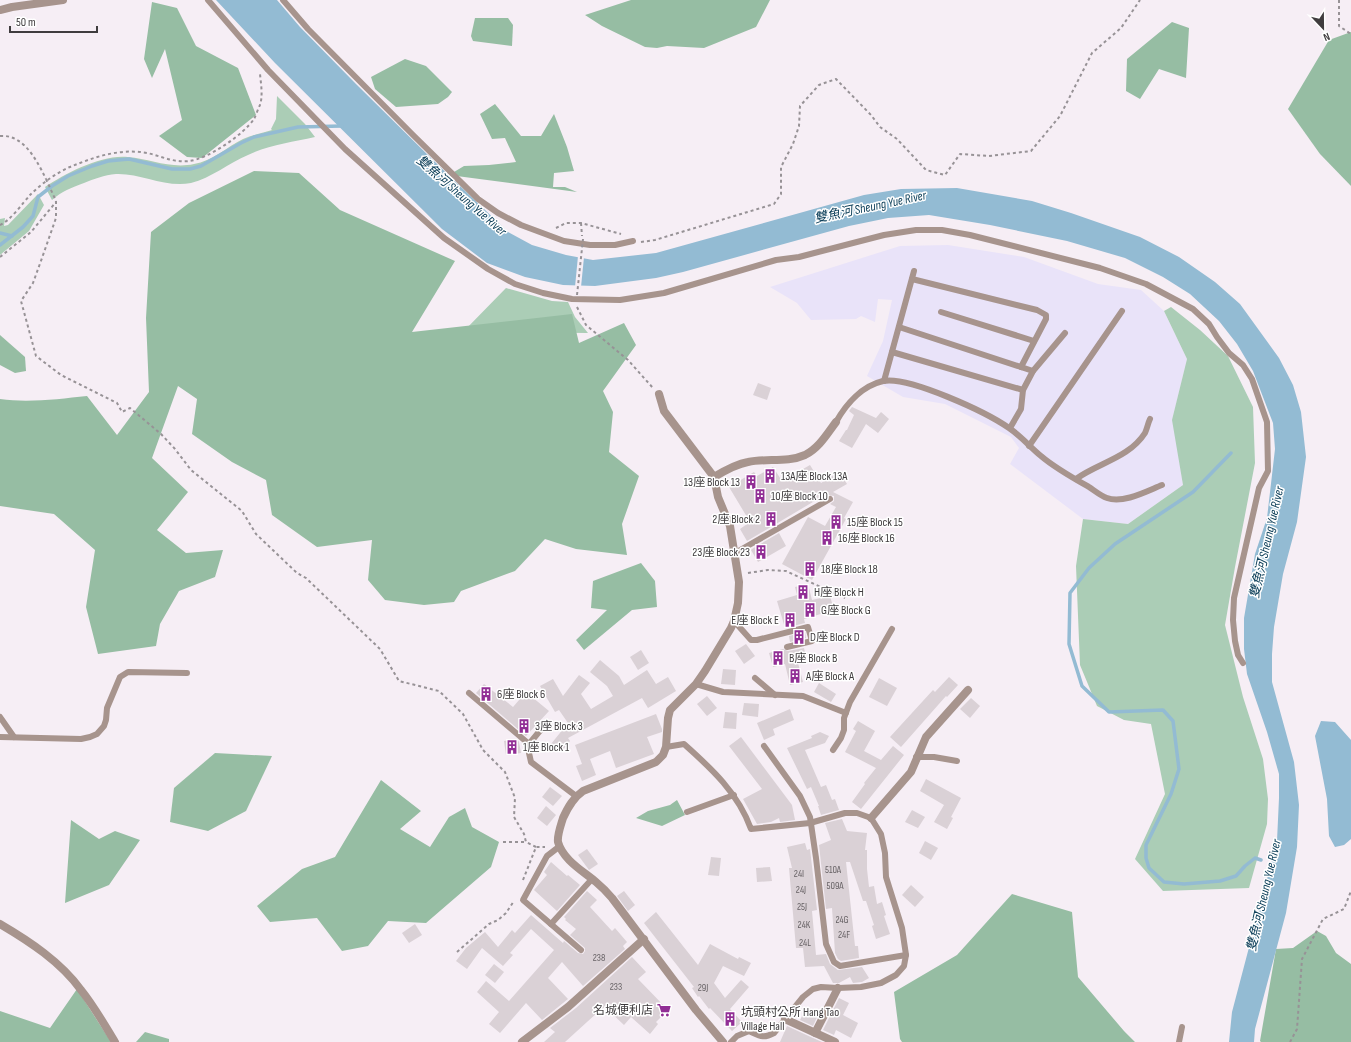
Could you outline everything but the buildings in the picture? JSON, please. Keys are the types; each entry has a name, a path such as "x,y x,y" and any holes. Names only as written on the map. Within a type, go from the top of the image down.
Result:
{"street":[{"path":"0,10 63,0"},
{"path":"659,394 664,411 714,476 718,497 730,526 739,575 738,603 734,622 696,684 673,706 668,714 666,747 663,755 656,762 583,791 576,796 566,812 560,828 558,841 564,854 612,898 696,1010 723,1042"},
{"path":"714,476 748,462 791,459 806,455 821,443 836,422"},
{"path":"872,818 911,772 916,757 926,737 968,690"},
{"path":"0,924 38,948 70,976 81,989 115,1042"},
{"path":"522,1042 568,1007 644,940"},
{"path":"815,1033 838,988"},
{"path":"785,1019 835,1042"}],"lane":[{"path":"208,0 260,60 325,129 345,149 444,238 488,269 515,284 543,293 564,298 576,297 620,300 664,293 776,260 798,257 884,235 916,230 936,230 970,235 1100,268 1146,284 1193,310 1209,324 1229,353 1243,365 1252,379 1267,422 1268,471 1259,488 1234,598 1233,620 1235,641 1238,655 1243,663"},
{"path":"283,0 308,29 413,135 478,199 498,213 521,225 564,241 590,245 616,245 633,241"},
{"path":"884,381 914,271"},
{"path":"912,279 1037,310 1046,316 1046,319 1021,367"},
{"path":"1029,446 1122,311"},
{"path":"941,312 1034,341"},
{"path":"899,327 1033,371"},
{"path":"1010,428 1021,409 1023,390 1033,371 1065,333"},
{"path":"892,352 1023,390"},
{"path":"836,422 842,411 863,390 871,385 884,381 902,383 939,393 1010,428 1042,457 1108,499 1126,499 1162,485"},
{"path":"1076,479 1092,469 1119,457 1132,447 1145,433 1150,419"},
{"path":"735,553 830,499"},
{"path":"734,622 751,640 757,640 808,627 812,641 787,647"},
{"path":"833,750 841,738 844,730 846,714 850,702 892,629"},
{"path":"0,737 81,739 90,737 102,730 106,720 107,708 120,677 123,675 128,672 187,673"},
{"path":"755,678 775,695"},
{"path":"696,684 723,692 803,696 846,714"},
{"path":"469,693 529,744"},
{"path":"0,717 14,737"},
{"path":"543,727 529,744 531,762 576,796"},
{"path":"666,747 684,744 712,769 734,795 745,814 751,829 810,823 845,813 857,813 872,818 881,834 885,853 886,877 902,928 906,955 904,966 896,975 881,983 861,987 821,987 813,989 803,997 774,1033 762,1037 749,1031 737,1036 731,1042"},
{"path":"764,746 800,796 810,817 826,944 834,962 840,966 906,955"},
{"path":"916,757 934,757 957,761"},
{"path":"687,812 734,795"},
{"path":"560,846 548,856 523,900 581,950"},
{"path":"551,924 592,879"},
{"path":"1179,1042 1182,1027"}],"path":[{"path":"550,229 556,229 566,223 581,223 626,236 633,241 655,240 774,204 781,194 781,167 793,144 799,126 800,106 819,85 836,79 871,115 880,127 897,139 926,170 945,175 960,154 989,156 1031,151 1060,116 1092,53 1121,28 1140,0"},
{"path":"1339,0 1339,26 1351,34"},
{"path":"0,225 9,218 46,180 68,168 97,156 121,152 146,153 177,162 189,161 201,158 242,132 254,119 260,103 260,60"},
{"path":"0,136 5,136 19,142 34,155 56,201 56,218 33,283 21,301 36,356 61,375 117,403 122,412 130,408 175,449 191,470 242,511 256,534 297,573 306,578 380,649 399,681 439,692 463,714 483,750 505,772 515,798 514,817 524,834 526,842"},
{"path":"0,258 31,232 56,201"},
{"path":"581,223 582,239 576,297 578,311 586,325 628,360 659,394"},
{"path":"739,575 768,570 783,570 845,598"},
{"path":"503,842 526,842 536,847 560,846"},
{"path":"522,881 536,847"},
{"path":"1290,1042 1297,1029 1302,959 1323,918 1344,909 1351,891"},
{"path":"457,952 489,924 498,920 506,913 514,901"}],"shaded area":[{"path":"948,245 1024,257 1098,284 1141,290 1164,311 1187,359 1173,417 1183,485 1128,524 1083,519 1010,464 1019,448 1011,437 945,404 903,397 867,376 883,341 892,300 878,299 875,322 861,316 856,319 811,320 797,303 770,287 900,246"}],"green space":[{"path":"631,0 770,0 756,27 704,48 667,46 657,48 645,47 602,26 585,15"},
{"path":"152,2 177,8 196,46 238,68 256,115 202,158 187,157 159,136 182,120 165,49 152,78 144,59"},
{"path":"475,18 508,18 513,25 512,46 473,41 471,36"},
{"path":"1172,22 1189,28 1186,78 1159,69 1140,99 1126,91 1127,59"},
{"path":"1351,32 1351,186 1320,154 1288,109 1329,40"},
{"path":"405,59 426,66 452,92 438,104 396,107 375,89 371,77"},
{"path":"277,96 305,124 315,137 264,149 241,158 206,178 191,183 172,184 125,174 116,174 103,176 71,188 59,194 52,200 45,187 63,176 96,161 107,158 128,157 169,165 194,164 207,160 243,139 272,130 271,129 276,119"},
{"path":"495,104 521,136 541,136 554,114 567,147 574,171 554,173 553,187 565,187 577,192 449,175 464,166 516,162 505,138 492,139 480,114"},
{"path":"254,171 299,173 340,210 455,261 412,332 572,314 579,343 624,323 636,345 603,391 613,412 609,452 639,476 622,524 627,555 576,549 545,539 515,571 461,591 454,602 424,605 385,600 368,580 372,540 317,547 272,515 266,480 232,462 192,434 197,399 178,386 152,458 188,492 157,530 186,553 223,550 215,577 179,591 160,624 156,646 98,654 86,607 95,550 54,514 0,506 0,399 32,401 87,396 117,435 149,392 146,318 151,232 189,203"},
{"path":"38,194 44,205 29,231 0,255 0,219 5,218 4,226 8,225"},
{"path":"506,288 552,301 568,302 575,317 588,333 463,332"},
{"path":"1171,307 1200,330 1228,356 1253,407 1255,463 1225,625 1243,697 1263,759 1268,799 1267,824 1249,888 1163,891 1135,859 1165,794 1151,724 1124,720 1097,706 1080,665 1076,566 1083,519 1128,524 1183,485 1172,420 1187,359 1164,311"},
{"path":"0,335 25,357 26,371 15,373 0,365"},
{"path":"641,563 655,581 657,607 632,610 584,650 576,640 607,610 591,608 593,581"},
{"path":"215,753 272,756 246,811 208,831 170,822 174,788"},
{"path":"381,780 421,811 400,829 430,847 449,817 465,808 472,827 499,842 491,867 426,923 388,921 368,946 342,951 317,918 270,922 257,906 302,869 335,857"},
{"path":"677,800 685,815 662,826 636,818 648,811 670,805"},
{"path":"71,820 99,839 115,831 140,840 109,885 65,903"},
{"path":"1012,894 1072,912 1078,977 1135,1042 902,1042 900,1039 894,992 957,955"},
{"path":"1317,931 1326,936 1336,953 1351,964 1351,1042 1261,1042 1276,949 1293,948"},
{"path":"77,989 111,1042 0,1042 0,1011 50,1028"},
{"path":"145,1032 169,1039 169,1042 136,1042"}],"water":[{"name":"雙魚河 Sheung Yue River","path":"216,0 277,0 300,27 435,162 508,232 532,245 566,255 593,260 656,253 864,195 901,189 957,188 1032,201 1140,237 1179,257 1215,282 1240,304 1279,358 1293,385 1301,412 1306,457 1297,522 1283,574 1274,627 1272,654 1272,682 1294,762 1299,805 1297,847 1286,913 1255,1029 1254,1042 1229,1042 1232,1012 1277,841 1279,774 1267,732 1247,674 1244,649 1244,618 1255,554 1267,518 1275,449 1273,423 1253,371 1237,344 1219,321 1190,294 1163,277 1125,258 1067,241 990,225 929,215 888,218 849,226 683,272 656,278 595,286 563,285 525,277 487,263 442,229 275,63"},
{"path":"1321,721 1335,722 1351,740 1351,839 1344,845 1335,847 1329,836 1327,799 1315,736"}],"pier":[{"path":"578,256 584,257 581,287 575,287"}],"waterway":[{"path":"0,245 23,227 33,216 38,197 68,176 92,166 108,161 129,159 172,169 190,169 201,166 254,137 298,127 342,126"},
{"path":"0,233 12,236"},
{"name":"雙魚河 Sheung Yue River","path":"1231,453 1193,492 1115,544 1089,568 1070,593 1069,644 1082,686 1109,712 1163,710 1173,721 1179,769 1171,794 1146,845 1146,858 1149,868 1164,882 1184,884 1220,881 1236,876 1255,858 1261,860"}],"place":[{"name":"13A座 Block 13A","path":"770,476"},
{"name":"13座 Block 13","path":"751,482"},
{"name":"10座 Block 10","path":"760,496"},
{"name":"2座 Block 2","path":"771,519"},
{"name":"15座 Block 15","path":"836,522"},
{"name":"16座 Block 16","path":"827,538"},
{"name":"23座 Block 23","path":"761,552"},
{"name":"18座 Block 18","path":"810,569"},
{"name":"H座 Block H","path":"803,592"},
{"name":"G座 Block G","path":"810,610"},
{"name":"E座 Block E","path":"790,620"},
{"name":"D座 Block D","path":"799,637"},
{"name":"B座 Block B","path":"778,658"},
{"name":"A座 Block A","path":"795,676"},
{"name":"6座 Block 6","path":"486,694"},
{"name":"3座 Block 3","path":"524,726"},
{"name":"1座 Block 1","path":"512,747"},
{"name":"名城便利店","path":"664,1010"},
{"name":"坑頭村公所 Hang Tao Village Hall","path":"730,1019"}]}
